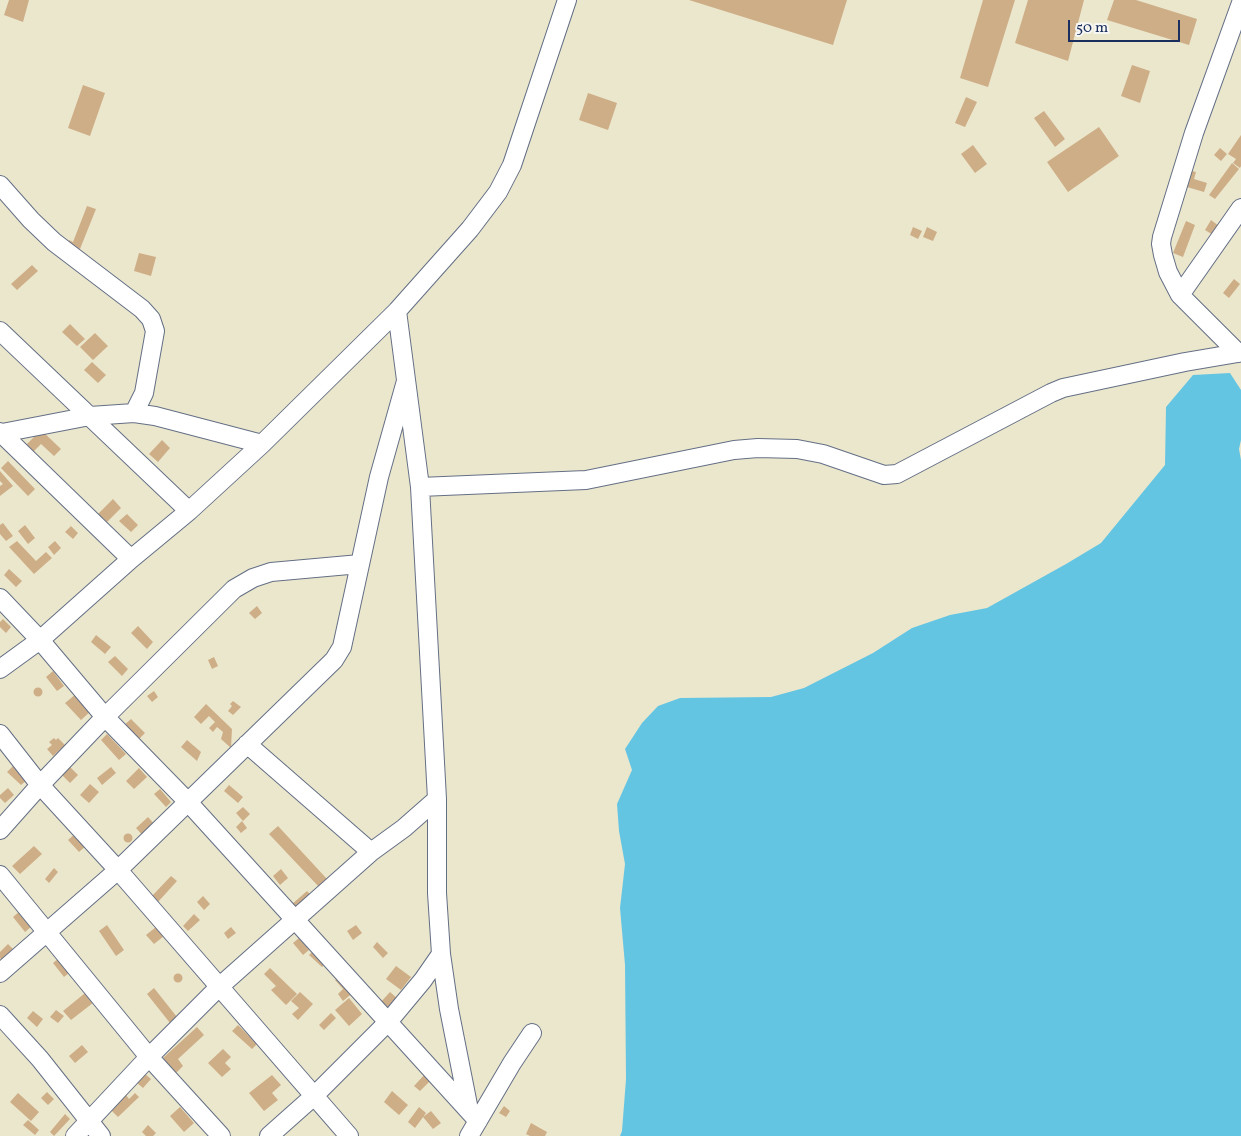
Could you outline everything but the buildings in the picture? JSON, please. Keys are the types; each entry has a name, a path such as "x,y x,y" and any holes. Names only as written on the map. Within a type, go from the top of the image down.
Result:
{"street":[{"path":"0,669 40,640 262,444 397,311 470,229 498,192 512,165 567,0"},
{"path":"1240,352 1180,295 1168,272 1161,244 1194,133 1241,3"},
{"path":"4,197 54,242 142,309 151,319 155,331 154,340 144,392 134,414"},
{"path":"1180,295 1241,208"},
{"path":"397,311 420,487 437,799 437,892 441,954 474,1116"},
{"path":"0,331 188,511"},
{"path":"420,487 586,480 734,450 758,448 814,453 884,475 897,474 1057,390 1240,352"},
{"path":"0,973 118,870 334,660 342,647 346,635 379,477 406,381"},
{"path":"1,433 90,416 134,414 155,416 262,444"},
{"path":"1,433 131,559"},
{"path":"0,830 40,785 105,718 234,589 253,578 270,572 360,564"},
{"path":"0,598 40,640 105,718 188,802 474,1116"},
{"path":"0,734 40,785 118,870 350,1136"},
{"path":"247,744 372,852"},
{"path":"74,1136 219,987 372,852 404,828 437,799"},
{"path":"0,875 149,1057 221,1136"},
{"path":"269,1136 314,1096 388,1022 441,954"},
{"path":"0,1015 40,1059 101,1136"},
{"path":"469,1136 474,1116 532,1033"}],"water":[{"path":"1230,373 1241,390 1241,440 1239,449 1241,460 1241,1136 620,1136 626,1079 625,965 620,908 625,864 619,831 617,804 632,770 625,749 642,723 658,706 680,698 771,697 804,688 873,653 912,628 950,615 987,608 1066,564 1101,543 1165,465 1166,407 1193,375"}]}
